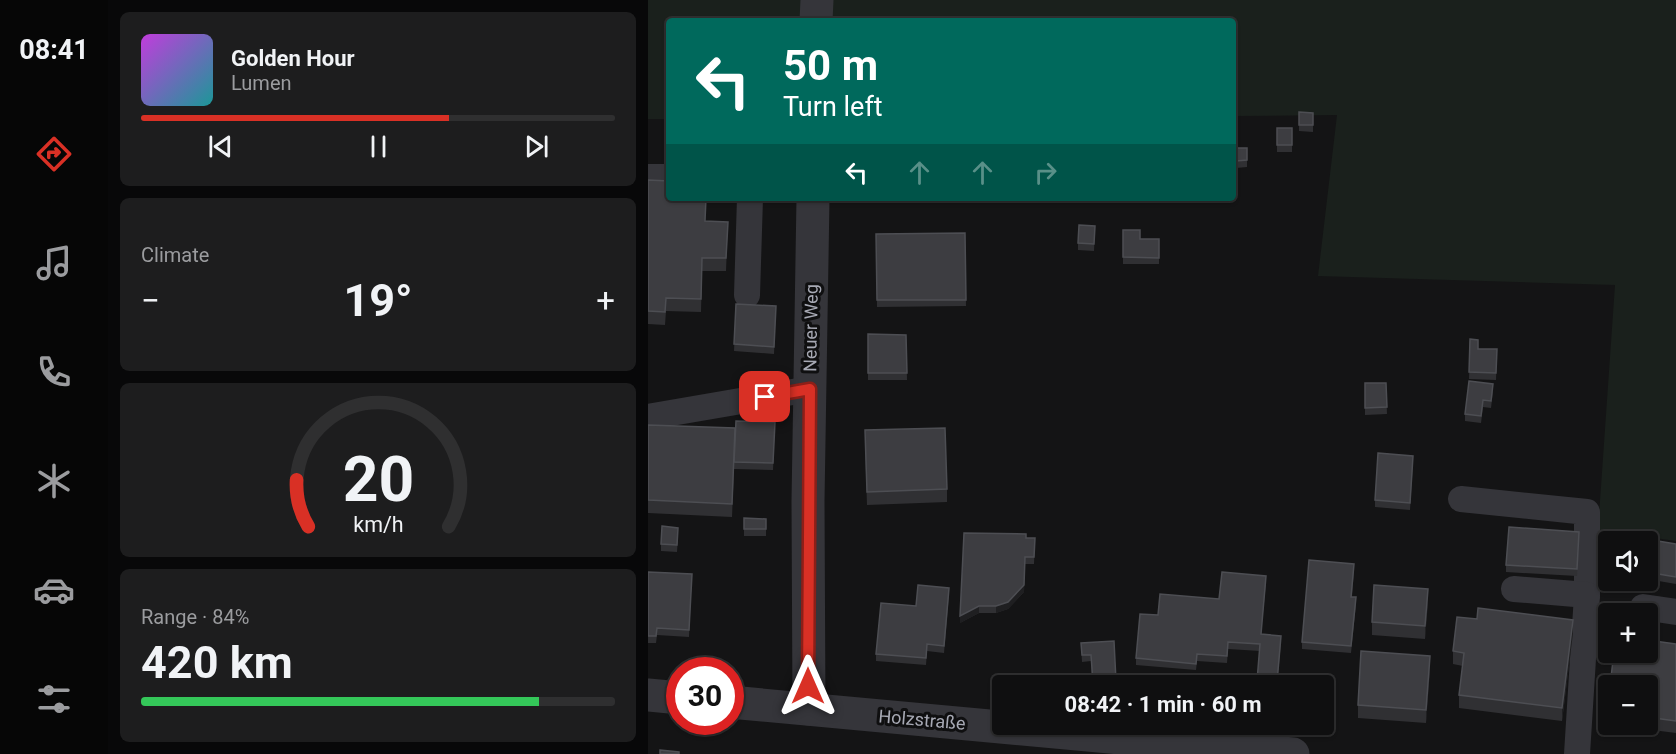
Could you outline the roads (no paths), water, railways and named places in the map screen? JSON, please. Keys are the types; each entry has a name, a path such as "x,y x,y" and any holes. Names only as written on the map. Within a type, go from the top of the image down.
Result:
{"street":[{"path":"816,18 817,0"},
{"name":"Neuer Weg","path":"809,709 813,201"},
{"path":"648,695 666,697"},
{"name":"Holzstraße","path":"744,703 1225,751 1293,754"}],"lane":[{"path":"648,177 666,177"},
{"path":"747,295 750,201"},
{"path":"648,417 810,389"},
{"path":"1461,499 1587,512 1587,595 1577,754"},
{"path":"1514,589 1587,595"},
{"path":"1658,609 1676,612"}]}
